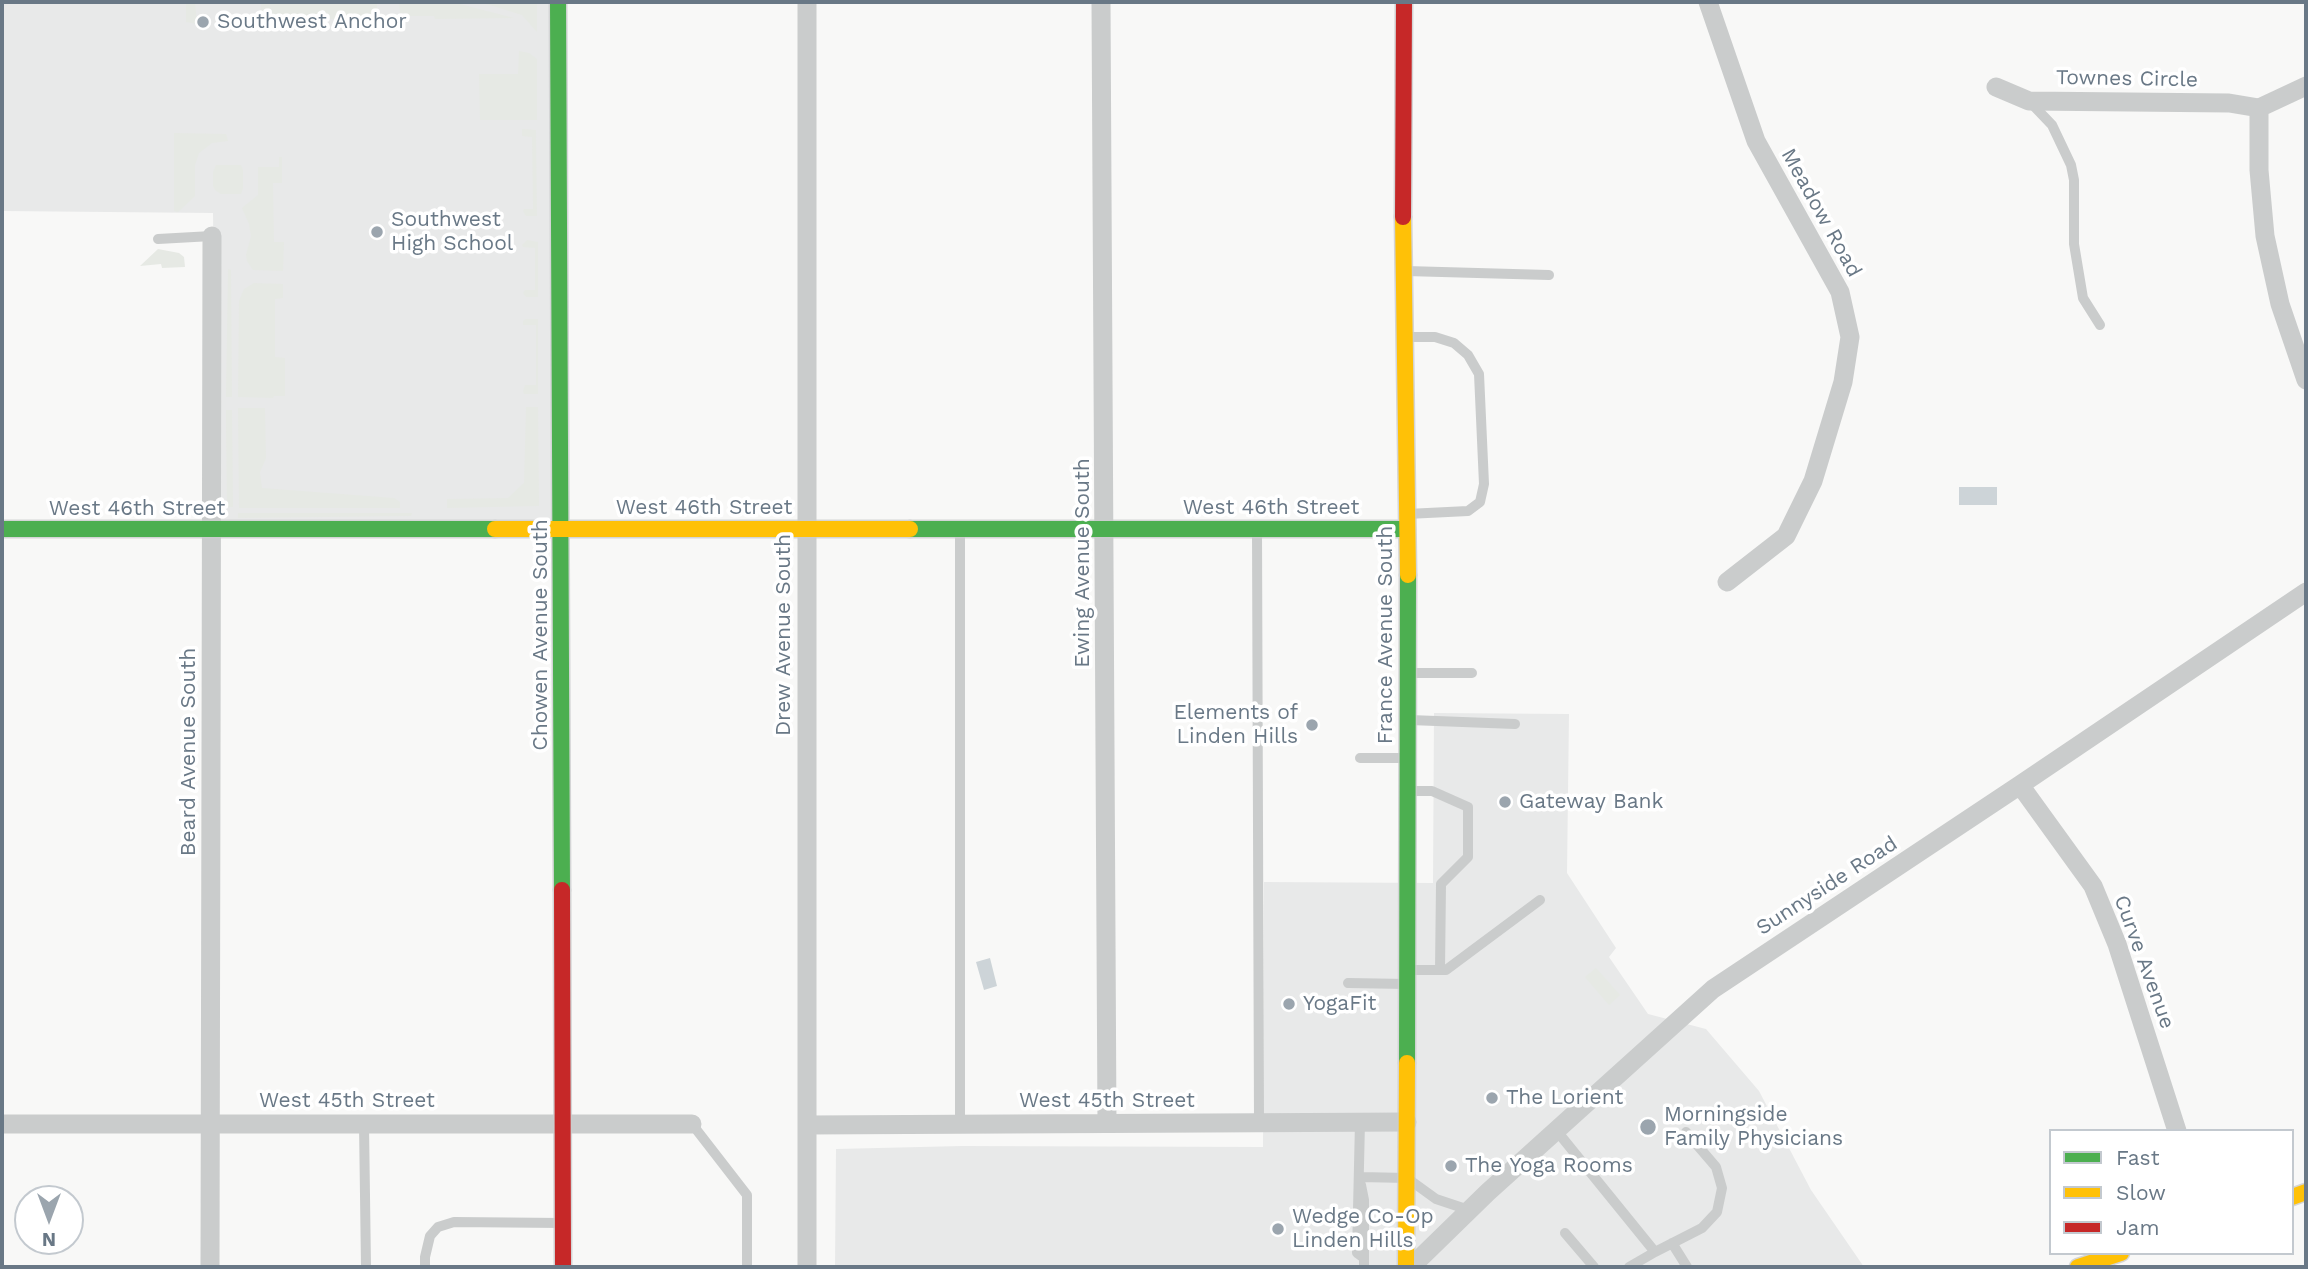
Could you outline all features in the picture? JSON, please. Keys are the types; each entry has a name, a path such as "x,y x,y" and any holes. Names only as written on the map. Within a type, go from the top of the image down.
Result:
{"street":[{"name":"Chowen Avenue South","path":"558,2 563,1267"},
{"name":"Drew Avenue South","path":"807,2 807,1267"},
{"name":"Ewing Avenue South","path":"1101,2 1107,1123"},
{"name":"France Avenue South","path":"1404,2 1404,337 1409,673 1406,1178 1409,1267"},
{"name":"Meadow Road","path":"1708,2 1755,141 1840,292 1850,337 1843,382 1813,481 1786,536 1727,582"},
{"path":"2306,86 2259,108 2259,170 2265,236 2280,304 2306,380"},
{"name":"Townes Circle","path":"1996,87 2029,101 2229,103 2259,108"},
{"name":"Beard Avenue South","path":"210,1267 212,236"},
{"name":"West 46th Street","path":"2,529 1257,529 1407,522"},
{"name":"Sunnyside Road","path":"1409,1267 1713,989 2306,592"},
{"name":"Curve Avenue","path":"2020,785 2093,886 2117,944 2176,1129"},
{"name":"West 45th Street","path":"808,1125 1407,1122"},
{"name":"West 45th Street","path":"2,1124 692,1124"},
{"path":"2078,1267 2114,1255"}],"lane":[{"path":"2029,101 2052,125 2071,165 2074,180 2074,244 2083,298 2100,325"},
{"path":"158,239 212,236"},
{"path":"1404,271 1549,275"},
{"path":"1404,337 1435,337 1454,343 1468,355 1479,374 1484,484 1480,502 1468,512 1407,522"},
{"path":"960,529 960,1124"},
{"path":"1257,529 1259,1122"},
{"path":"1409,673 1472,673"},
{"path":"1408,720 1514,724"},
{"path":"1360,758 1407,758"},
{"path":"1407,790 1432,791 1468,807 1468,857 1441,884 1440,970"},
{"path":"1348,983 1446,970 1540,900"},
{"path":"1360,1122 1364,1263"},
{"path":"364,1124 366,1267"},
{"path":"692,1124 747,1195 747,1267"},
{"path":"1556,1130 1655,1252"},
{"path":"1629,1267 1702,1228 1717,1212 1722,1188 1716,1167 1686,1132"},
{"path":"1360,1177 1406,1178 1436,1199 1470,1210"},
{"path":"425,1267 430,1236 438,1227 454,1222 562,1223"},
{"path":"1565,1233 1594,1267"},
{"path":"1672,1243 1687,1267"}],"shaded area":[{"name":"Southwest High School","path":"2,2 550,2 554,523 217,522 213,213 2,211"},
{"path":"186,2 195,2 197,24 186,22"},
{"path":"261,2 377,2 377,13 374,16 346,16 345,19 263,19 260,31"},
{"path":"399,2 452,2 514,18 435,19 434,16 406,16 406,13 400,13"},
{"path":"480,2 537,2 537,32 522,15"},
{"path":"519,51 529,53 537,59 537,120 480,120 479,74 518,74"},
{"path":"522,129 536,130 537,216 526,216 523,211 533,209 532,137 522,136"},
{"path":"174,133 226,134 228,141 212,143 199,153 195,165 195,196 178,212 174,211"},
{"path":"279,157 282,157 282,183 273,183 274,242 284,242 283,271 253,270 247,261 251,236 242,208 258,195 258,167 279,167"},
{"path":"216,165 241,165 241,194 221,194 215,190 213,172"},
{"path":"527,240 538,242 538,297 526,297 523,293 525,290 535,290 535,248 523,247"},
{"path":"158,249 179,253 184,257 185,267 162,268 161,264 140,266"},
{"path":"228,269 231,270 232,397 226,397"},
{"path":"254,283 283,284 283,298 275,299 275,357 285,358 285,396 238,397 239,301 244,289"},
{"path":"526,319 538,319 538,394 524,394 523,391 525,385 536,385 536,325 523,325"},
{"path":"526,407 538,407 539,506 447,508 447,499 508,498 524,483"},
{"path":"238,408 265,408 266,458 260,472 262,488 394,498 400,502 400,508 239,508"},
{"path":"226,410 232,410 233,507 227,507"},
{"path":"1959,487 1997,487 1997,505 1959,505"},
{"path":"238,513 412,513 411,516 238,518"},
{"path":"1434,713 1569,714 1567,873 1616,948 1609,957 1648,1014 1706,1029 1759,1091 1811,1190 1864,1267 835,1267 836,1149 962,1146 1263,1147 1264,882 1433,883"},
{"path":"990,958 997,986 984,990 976,962"},
{"path":"1596,968 1620,995 1609,1005 1585,977"}],"traffic: fast":[{"path":"558,2 562,890"},
{"path":"2,529 495,529"},
{"path":"910,529 1407,529"},
{"path":"1407,1063 1408,575"}],"traffic: slow":[{"path":"1403,217 1408,575"},
{"path":"495,529 910,529"},
{"path":"1406,1267 1407,1063"},
{"path":"2294,1196 2306,1192"},
{"path":"2078,1267 2115,1255"}],"traffic: jam":[{"path":"1403,217 1404,2"},
{"path":"562,890 563,1267"}],"place":[{"name":"Southwest Anchor","path":"203,22"},
{"name":"Southwest High School","path":"377,232"},
{"name":"Elements of Linden Hills","path":"1312,725"},
{"name":"Gateway Bank","path":"1505,802"},
{"name":"YogaFit","path":"1289,1004"},
{"name":"The Lorient","path":"1492,1098"},
{"name":"Morningside Family Physicians","path":"1648,1127"},
{"name":"The Yoga Rooms","path":"1451,1166"},
{"name":"Wedge Co-Op Linden Hills","path":"1278,1229"}]}
